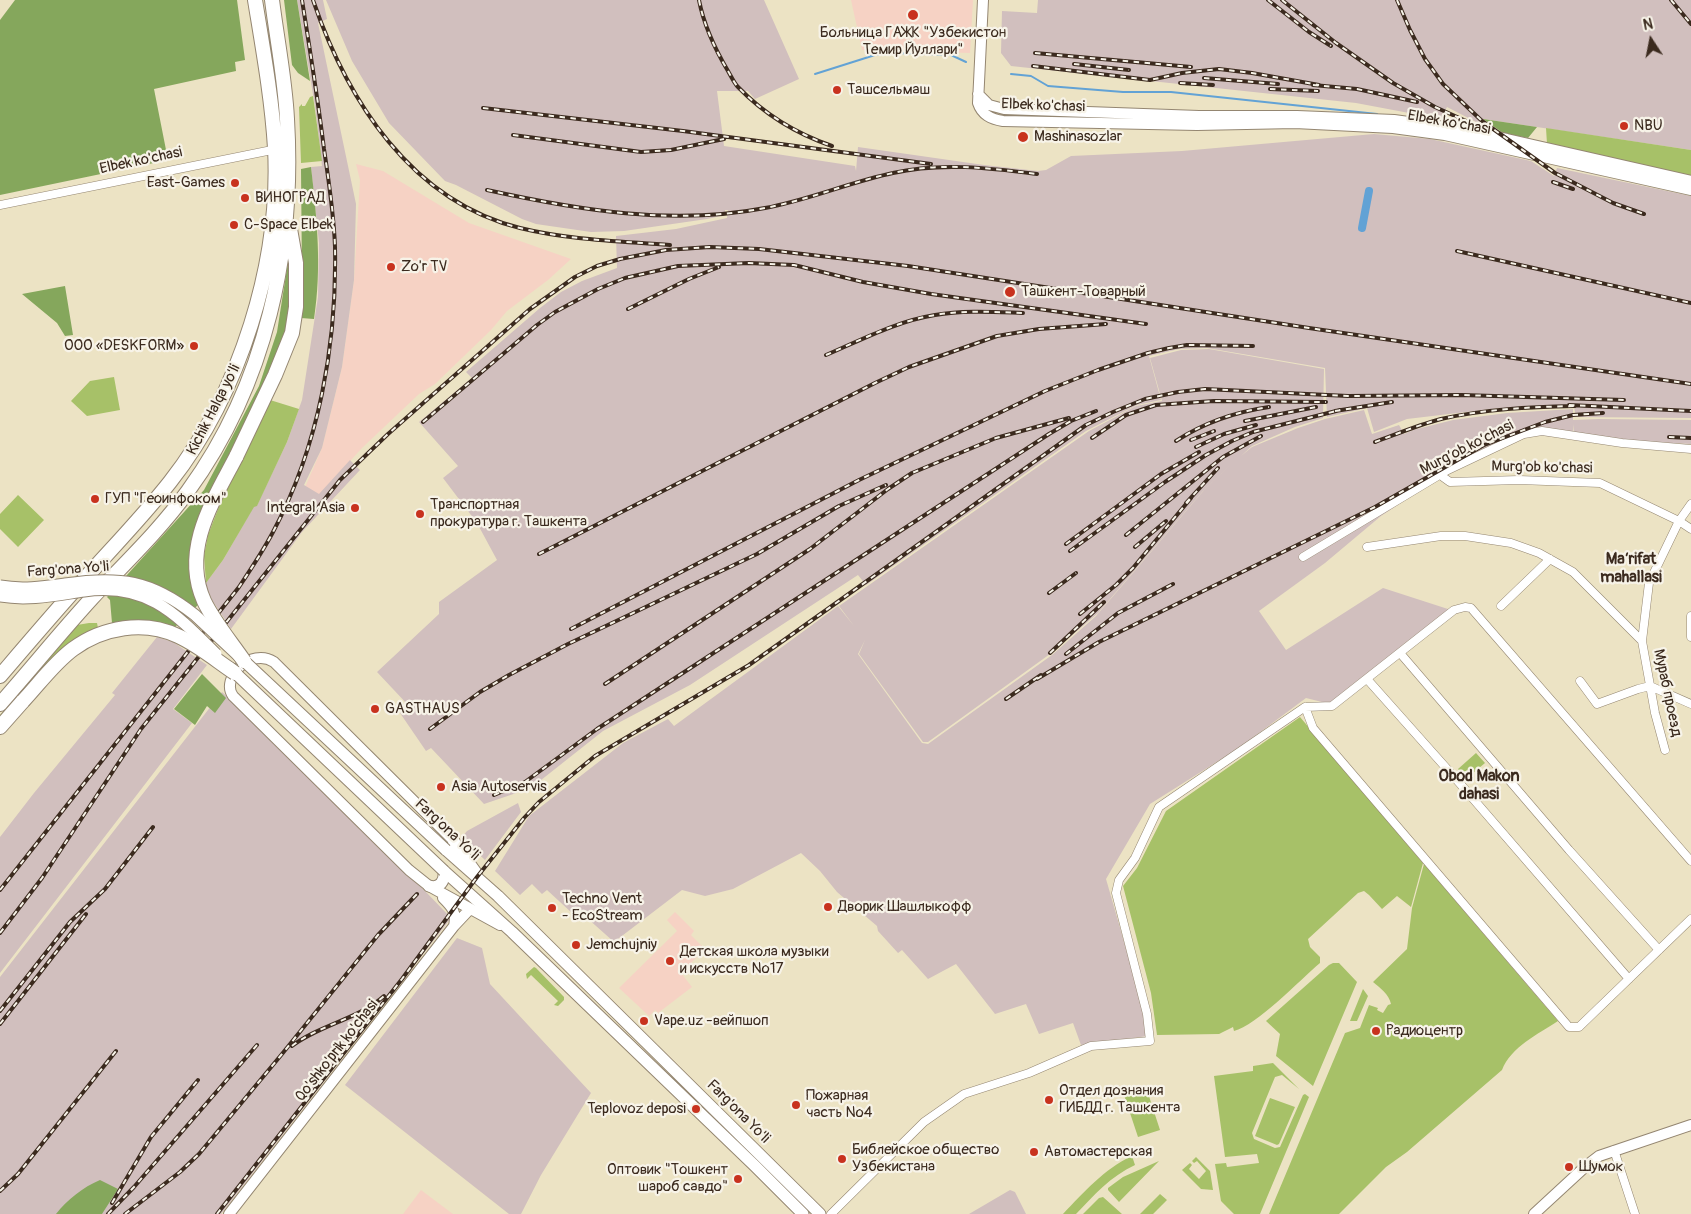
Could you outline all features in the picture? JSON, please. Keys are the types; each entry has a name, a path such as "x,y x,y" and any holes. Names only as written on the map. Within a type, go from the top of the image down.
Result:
{"highway":[{"name":"Kichik Halqa yo'li","path":"0,704 88,604 128,562 192,486 242,398 253,370 268,324 280,270 286,209 282,148 270,93 255,0"},
{"name":"Kichik Halqa yo'li","path":"0,676 169,483 200,438 222,400 239,360 266,264 282,148 286,95 272,0"},
{"path":"244,662 205,603 199,588 196,571 196,552 201,531 210,508 275,375 292,333 296,307 296,264 286,209"},
{"path":"0,727 72,649 97,636 127,628 158,629 176,635 235,673"}],"main road":[{"path":"978,94 983,0"},
{"name":"Elbek ko'chasi","path":"978,94 985,102 1000,108 1208,116 1345,117 1420,123 1507,139 1691,181"},
{"name":"Elbek ko'chasi","path":"978,94 978,102 983,112 989,118 1003,121 1197,125 1295,123 1393,128 1445,135 1691,190"},
{"name":"Farg'ona Yo'li","path":"0,586 32,588 104,580 146,586 183,606 446,850 483,882 820,1214"},
{"name":"Farg'ona Yo'li","path":"0,596 34,598 100,590 138,595 174,613 444,871 512,932 803,1214"},
{"path":"483,882 454,841 274,662 264,657 256,658 237,670 230,685 233,696 408,870 452,903 470,909 512,932"},
{"path":"446,850 453,848 454,841"},
{"path":"429,886 441,884 444,878 444,871"},
{"path":"444,871 455,918 454,926"},
{"name":"Qo'shko'prik ko'chasi","path":"229,1214 454,926 470,909"},
{"path":"1534,1214 1595,1159 1614,1150 1691,1125"}],"street":[{"name":"Elbek ko'chasi","path":"0,205 282,148"},
{"name":"Murg’ob ko’chasi","path":"1304,557 1446,471 1524,434 1542,431 1622,443 1691,449"},
{"name":"Murg'ob ko'chasi","path":"1444,476 1450,482 1519,480 1600,483 1679,521 1691,529"},
{"path":"1679,521 1691,504"},
{"name":"Мураб проезд","path":"1665,750 1655,712 1642,641 1649,583 1679,521"},
{"name":"Мураб проезд","path":"1367,547 1441,536 1465,536 1511,543 1539,553 1573,572 1642,641"},
{"path":"1501,606 1550,559"},
{"path":"831,1214 924,1122 964,1094 1029,1073 1091,1046 1150,1041 1147,1014 1117,900 1117,886 1119,880 1135,858 1159,807 1305,707 1332,706 1454,610 1465,607 1471,608 1691,861"},
{"path":"1691,616 1691,636"},
{"path":"1400,653 1569,850 1659,950"},
{"path":"1367,679 1456,779 1628,979"},
{"path":"1580,681 1597,704 1650,686 1691,704"},
{"path":"1305,707 1313,728 1566,1026 1578,1027 1691,919"},
{"path":"1614,1150 1635,1214"}],"shaded area":[{"path":"297,0 323,0 327,19 318,23 356,204 354,280 342,367 322,448 304,485 319,494 350,460 360,470 302,532 231,629 212,600 205,584 223,560 254,506 257,505 287,442 302,400 318,297 319,243 311,167 322,166 315,106"},
{"path":"326,0 764,0 799,79 755,99 748,91 717,91 724,146 855,166 856,171 858,147 1038,171 1046,170 1071,156 1182,151 1374,134 1430,139 1531,161 1554,176 1557,168 1691,196 1691,418 1576,417 1574,407 1500,408 1407,419 1374,432 1367,408 1327,417 1325,368 1207,348 1179,349 1149,356 1161,400 1137,405 1086,431 866,585 858,575 690,685 603,731 531,788 484,804 431,748 426,751 400,713 408,705 377,672 439,614 439,602 497,560 477,523 443,478 458,466 419,422 472,378 466,372 540,308 561,292 582,281 617,268 616,236 676,229 727,218 728,210 725,210 725,215 707,219 624,231 591,232 536,224 445,181 389,123 352,61"},
{"name":"Больница ГАЖК \"Узбекистон Темир Йуллари\"","path":"851,0 973,0 970,53 862,50"},
{"path":"1038,0 1691,0 1691,150 1483,119 1480,124 1447,107 1441,119 1356,103 1011,66 1001,53 1002,11 1037,13"},
{"path":"356,164 383,171 469,223 571,259 548,280 507,311 491,330 435,384 419,394 362,448 303,513 296,508 322,448 342,367 354,280 360,180"},
{"path":"1209,349 1324,369 1323,418 1295,427 1252,446 1241,456 1252,447 1298,428 1325,419 1364,410 1372,434 1399,425 1404,434 1453,420 1507,413 1573,409 1573,420 1691,420 1691,444 1630,441 1574,434 1573,424 1573,438 1530,435 1445,474 1381,516 1325,563 1259,611 1286,650 1383,588 1451,610 1330,704 1306,698 1239,748 1150,804 1106,879 1142,1004 1148,1036 1081,1045 1073,1023 1039,1034 1026,1004 995,1014 956,964 928,979 902,950 898,953 878,931 877,926 837,892 820,871 801,853 733,889 705,896 682,890 614,942 577,909 572,913 547,890 542,894 532,884 520,895 495,871 529,816 623,743 668,719 674,726 838,606 854,626 839,606 1089,431 1136,406 1162,401 1150,358 1181,350","holes":["1204,490 1096,616 1052,655 928,744 922,743 858,654 865,640 859,654 923,742 928,742 1050,654 1098,613"]},
{"path":"157,637 173,642 207,665 173,709 192,723 0,973 0,837 115,695 112,693"},
{"path":"222,692 300,761 451,918 221,1214 0,1214 0,977"},
{"path":"518,803 521,812 485,860 461,838 467,831"},
{"name":"Детская школа музыки и искусств №17","path":"675,912 694,931 691,935 705,949 681,973 692,987 658,1013 655,1010 649,1016 619,988 677,931 667,920"},
{"path":"457,938 482,948 490,984 591,1093 541,1175 521,1214 509,1214 345,1085"},
{"path":"421,1190 453,1214 403,1214"},
{"path":"1010,1190 1015,1192 1026,1214 969,1214"}],"green space":[{"path":"15,0 237,0 245,60 235,62 236,71 154,89 168,160 0,195 0,20"},
{"path":"284,0 297,0 310,81 298,73 292,65"},
{"path":"313,96 322,161 301,163 299,107 302,104 302,106 305,106 310,97"},
{"path":"1483,119 1537,127 1528,138 1503,133"},
{"path":"1546,128 1691,150 1691,176 1547,144"},
{"path":"311,167 317,224 318,262 314,319 301,318 301,169"},
{"path":"288,262 292,263 289,330 196,527 193,538 190,566 199,604 175,627 144,620 112,623 110,600 107,597 204,490 259,386 277,332"},
{"path":"65,286 73,335 65,336 57,323 22,294"},
{"path":"114,377 120,410 87,416 71,401 90,381"},
{"path":"270,400 299,409 287,442 257,506 254,507 223,560 206,583 204,556 208,535 220,504"},
{"path":"18,495 44,520 18,547 0,529 0,514"},
{"path":"97,623 98,628 72,642 0,717 77,625"},
{"path":"202,674 226,698 215,713 207,706 195,725 174,709"},
{"path":"1300,717 1423,863 1411,907 1397,896 1382,909 1364,891 1358,893 1308,939 1310,947 1320,957 1320,963 1254,1021 1234,1031 1233,1027 1219,1034 1157,1035 1151,993 1123,886 1137,868 1166,811"},
{"path":"1476,753 1485,763 1466,779 1458,769"},
{"path":"1424,864 1558,1021 1518,1048 1502,1070 1407,1152 1386,1167 1339,1214 1269,1214 1345,1033 1360,1028 1369,1005 1378,1008 1377,1010 1383,1013 1388,1005 1391,1004 1386,994 1373,982 1407,949 1412,908"},
{"path":"1333,963 1339,963 1357,982 1313,1086 1276,1056 1280,1034 1266,1021"},
{"path":"534,967 564,997 564,1000 558,1006 554,1005 558,1001 531,975 527,979 526,974"},
{"path":"1363,989 1368,996 1357,1021 1350,1021"},
{"path":"1273,1063 1299,1089 1282,1075 1275,1077 1252,1133 1254,1139 1275,1148 1280,1147 1303,1095 1305,1094 1309,1097 1260,1214 1234,1214 1221,1201 1215,1164 1226,1163 1227,1167 1259,1163 1257,1154 1225,1157 1214,1076 1253,1071 1253,1066"},
{"path":"1146,1087 1160,1130 1138,1137 1124,1095"},
{"path":"1270,1098 1295,1107 1277,1145 1255,1136"},
{"path":"1132,1156 1135,1165 1111,1180 1076,1214 1063,1214 1103,1174"},
{"path":"1196,1157 1210,1171 1213,1190 1201,1189 1182,1170 1190,1163 1192,1165 1189,1169 1199,1179 1206,1171 1197,1161 1194,1163 1192,1161"},
{"path":"1159,1161 1119,1202 1108,1190 1108,1188 1123,1177"},
{"path":"100,1180 118,1189 102,1214 56,1214 76,1194"},
{"path":"1160,1194 1167,1200 1153,1214 1140,1214"},
{"path":"1103,1197 1122,1214 1083,1214 1099,1198"}],"waterway":[{"path":"815,74 875,55 901,53 951,55 966,62"},
{"path":"1011,74 1031,76 1048,86 1123,92 1171,92 1377,114"},
{"path":"1362,228 1369,191"}],"railway":[{"path":"0,890 239,587 273,532 289,499 302,465 322,394 333,320 335,284 334,223 302,0"},
{"path":"313,0 344,74 365,109 388,141 416,170 446,195 481,215 520,228 576,238 670,245"},
{"path":"699,0 710,37 738,87 759,106 782,122 806,136 832,146"},
{"path":"1268,0 1309,32 1331,46"},
{"path":"1282,0 1336,43 1393,83 1435,107 1486,130"},
{"path":"1397,0 1425,59 1443,84 1482,121 1555,173 1613,203 1644,214"},
{"path":"1671,0 1691,24"},
{"path":"1035,53 1191,67"},
{"path":"1074,64 1129,70"},
{"path":"1033,66 1150,80 1182,73 1219,69 1319,85"},
{"path":"1204,78 1278,84"},
{"path":"1180,83 1213,85"},
{"path":"1313,85 1357,89 1417,102"},
{"path":"1270,89 1318,91"},
{"path":"483,108 683,131 931,164"},
{"path":"513,135 641,152 671,150 724,139"},
{"path":"487,190 591,209 626,213 696,216 781,205 877,177 911,170 965,167 1037,174"},
{"path":"1553,182 1573,189"},
{"path":"0,933 42,878 141,729 340,480 388,434 530,309 575,277 597,266 620,259 666,250 710,247 759,249 908,266 1309,328 1691,384"},
{"path":"1457,251 1691,303"},
{"path":"423,422 537,325 555,312 598,289 625,278 678,266 749,263 794,265 863,282 931,294 1146,324"},
{"path":"628,309 689,279 719,267"},
{"path":"826,355 879,332 921,318 946,313 1023,313"},
{"path":"539,554 909,367 997,336 1039,329 1106,324"},
{"path":"571,629 859,480 1045,391 1098,370 1169,348 1187,345 1253,346"},
{"path":"217,1214 402,979 477,877 539,802 595,756 749,665 1086,425 1145,399 1205,389 1348,396 1462,395 1624,400"},
{"path":"1092,438 1126,415 1156,405 1214,401 1326,402"},
{"path":"1335,411 1392,402"},
{"path":"1569,405 1691,411"},
{"path":"1375,442 1441,419 1474,413 1508,409 1575,406"},
{"path":"1176,441 1198,428 1221,419 1269,407"},
{"path":"1245,421 1316,407"},
{"path":"1070,551 1165,482 1206,455 1232,441 1253,432 1340,410"},
{"path":"494,795 525,782 597,729 1049,434 1071,421 1096,411"},
{"path":"1479,447 1545,422 1573,415 1603,413"},
{"path":"605,684 810,549 888,489 912,473 996,438 1069,418"},
{"path":"1196,447 1224,434 1256,425"},
{"path":"1191,440 1214,431"},
{"path":"1126,535 1223,457 1261,436"},
{"path":"1669,437 1691,438"},
{"path":"1037,679 1099,642 1375,507 1484,445"},
{"path":"1066,544 1161,474 1199,452"},
{"path":"1186,503 1218,468"},
{"path":"430,729 480,692 509,675 568,644 757,554 839,506 886,485"},
{"path":"1080,614 1116,585 1133,568 1191,498"},
{"path":"1135,547 1166,521"},
{"path":"1049,593 1076,573"},
{"path":"1066,654 1118,613 1173,584"},
{"path":"1050,653 1104,602"},
{"path":"1006,699 1041,675"},
{"path":"0,1011 70,922 105,889 153,827"},
{"path":"125,1214 180,1172 199,1154 378,935 417,894"},
{"path":"0,1024 86,914"},
{"path":"292,1046 314,1033 363,1011 384,996"},
{"path":"108,1214 134,1187 257,1045"},
{"path":"0,1191 18,1174 116,1051"},
{"path":"112,1203 151,1137 198,1080"}],"place":[{"name":"Больница ГАЖК \"Узбекистон Темир Йуллари\"","path":"913,15"},
{"name":"Ташсельмаш","path":"837,90"},
{"name":"NBU","path":"1624,126"},
{"name":"Mashinasozlar","path":"1023,137"},
{"name":"East-Games","path":"235,183"},
{"name":"ВИНОГРАД","path":"245,198"},
{"name":"C-Space Elbek","path":"234,225"},
{"name":"Zo'r TV","path":"391,267"},
{"name":"Ташкент-Товарный","path":"1010,292"},
{"name":"ООО «DESKFORM»","path":"194,346"},
{"name":"ГУП \"Геоинфоком\"","path":"95,499"},
{"name":"Integral Asia","path":"355,508"},
{"name":"Транспортная прокуратура г. Ташкента","path":"420,514"},
{"name":"GASTHAUS","path":"375,709"},
{"name":"Asia Autoservis","path":"441,787"},
{"name":"Дворик Шашлыкофф","path":"828,907"},
{"name":"Techno Vent - EcoStream","path":"552,908"},
{"name":"Jemchujniy","path":"576,945"},
{"name":"Детская школа музыки и искусств №17","path":"670,961"},
{"name":"Vape.uz -вейпшоп","path":"644,1021"},
{"name":"Радиоцентр","path":"1376,1031"},
{"name":"Отдел дознания ГИБДД г. Ташкента","path":"1049,1100"},
{"name":"Пожарная часть №4","path":"796,1105"},
{"name":"Teplovoz deposi","path":"696,1109"},
{"name":"Автомастерская","path":"1034,1152"},
{"name":"Библейское общество Узбекистана","path":"842,1159"},
{"name":"Шумок","path":"1569,1167"},
{"name":"Оптовик \"Тошкент шароб савдо\"","path":"738,1179"}],"district":[{"name":"Maʼrifat mahallasi","path":"1631,569"},
{"name":"Obod Makon dahasi","path":"1479,786"}]}
